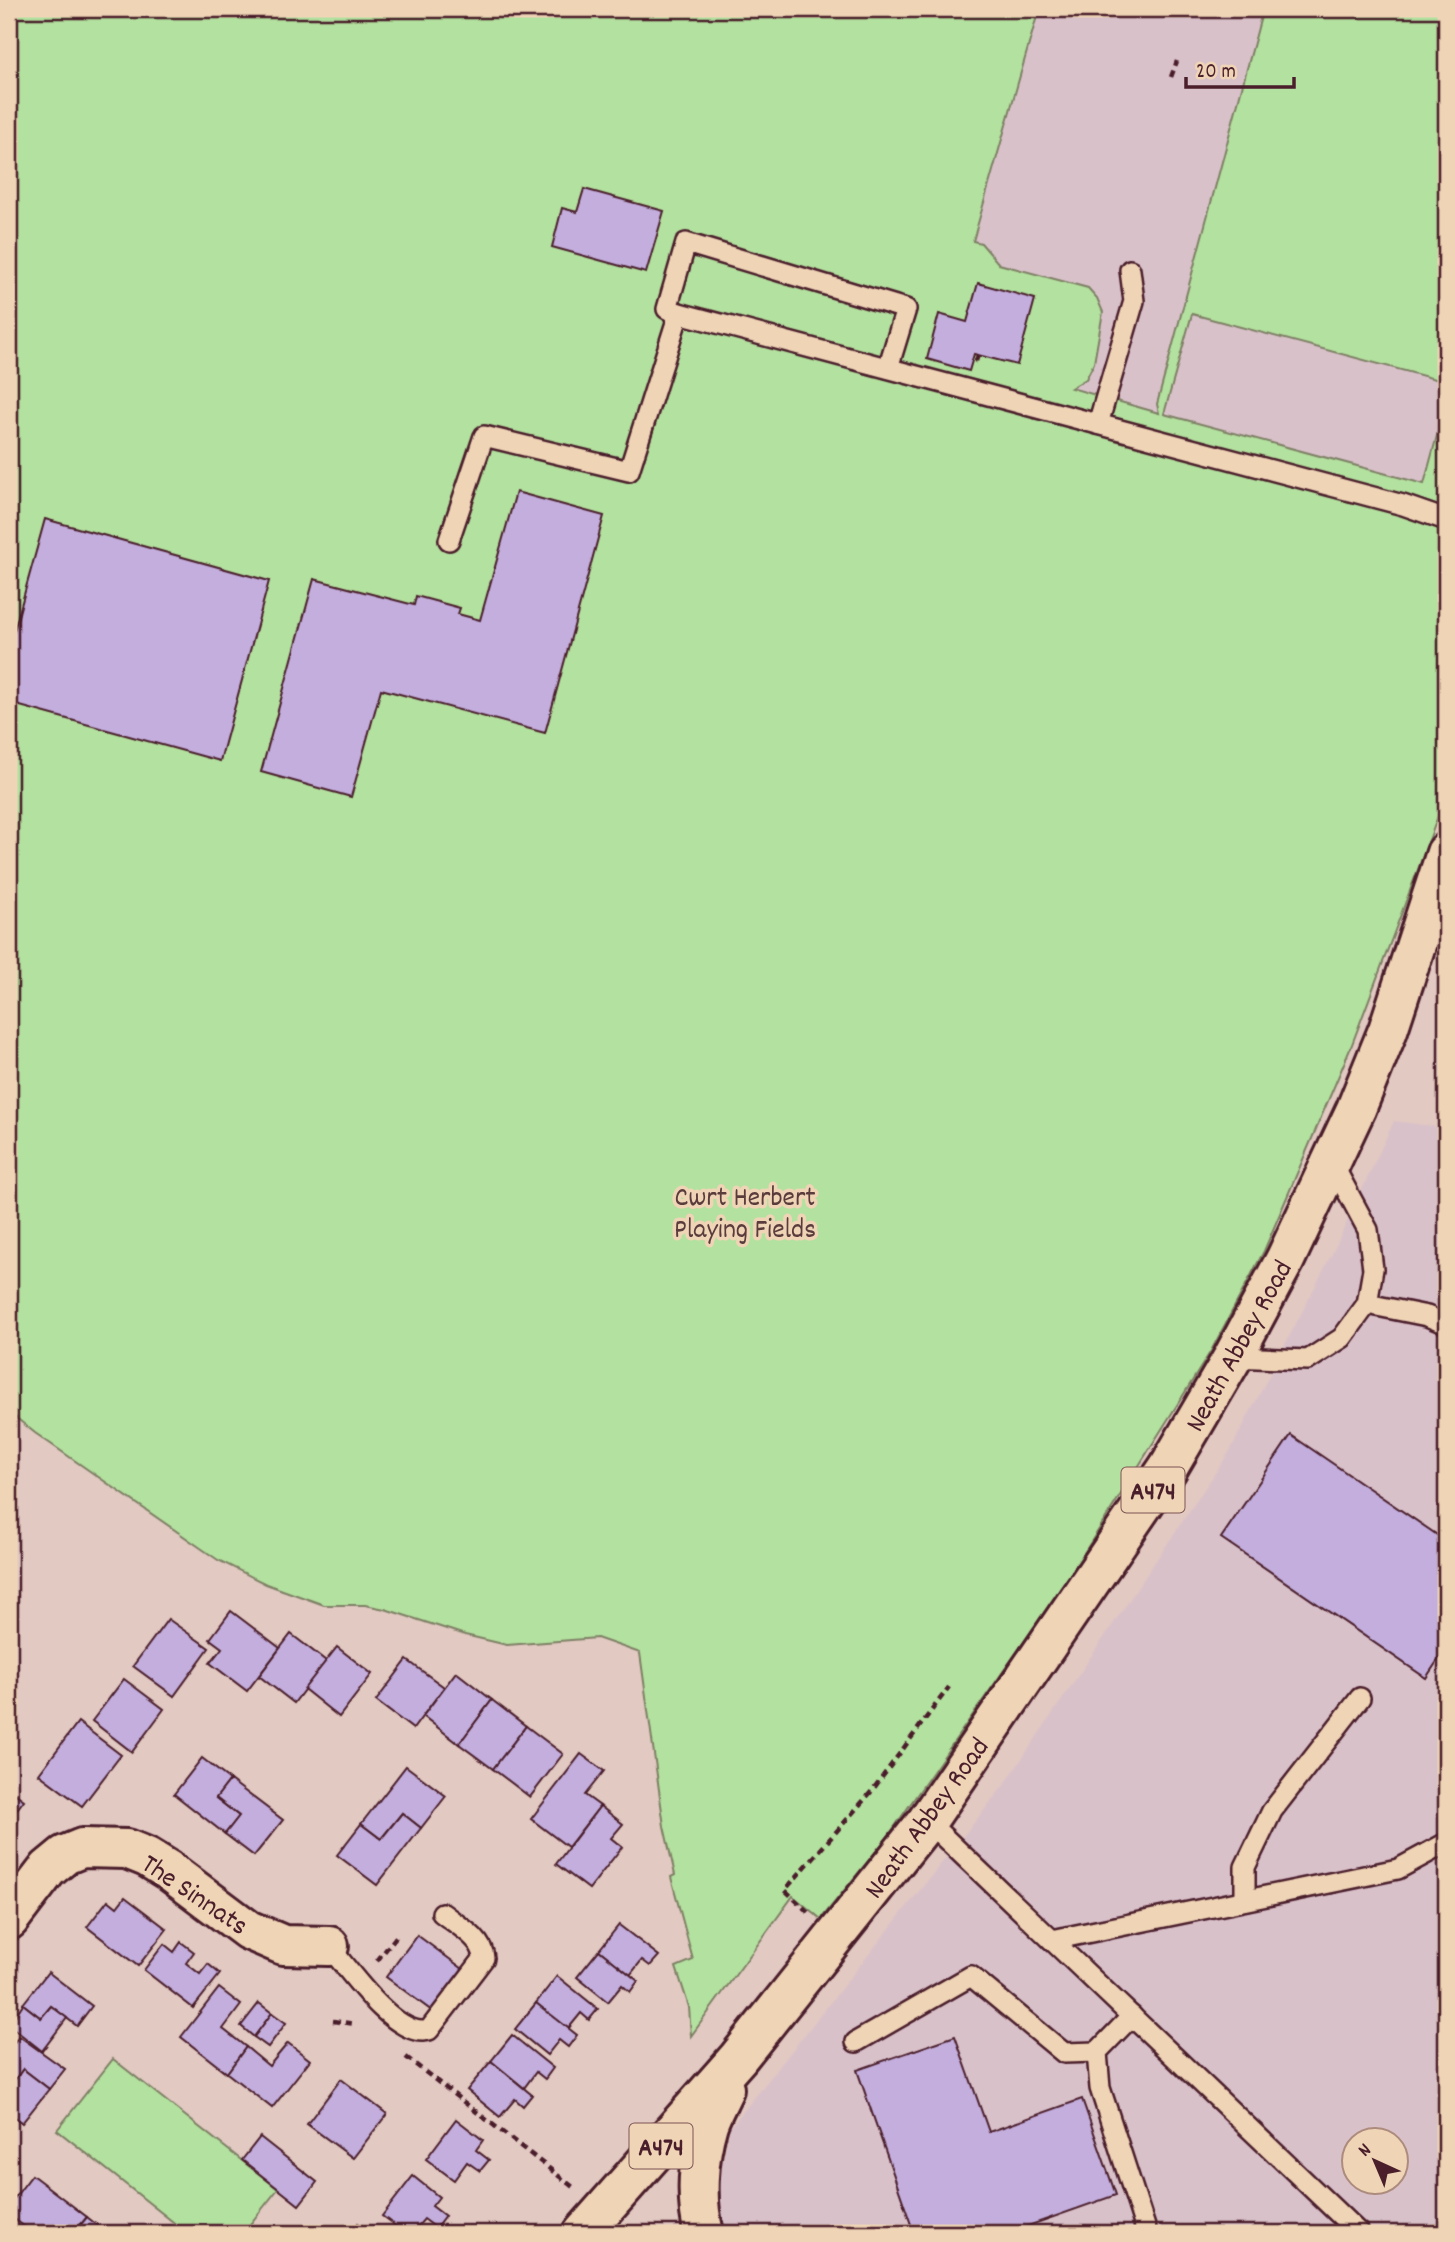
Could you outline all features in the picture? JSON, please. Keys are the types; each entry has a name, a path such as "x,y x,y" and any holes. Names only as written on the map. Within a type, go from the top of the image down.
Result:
{"main road":[{"name":"Neath Abbey Road","path":"583,2233 738,2059 927,1821 1168,1468 1233,1357 1285,1260 1332,1163 1388,1030 1446,853"},
{"name":"The Sinnats","path":"9,1920 48,1869 65,1855 82,1848 127,1849 147,1857 169,1871 248,1930 283,1945 329,1946"},
{"name":"Neath Abbey Road","path":"704,2233 699,2194 701,2158 708,2123 738,2059"}],"lane":[{"path":"888,368 906,310 686,243 667,309 679,313 1403,505 1446,520"},
{"path":"1098,424 1134,301 1130,270"},
{"path":"449,540 484,436 629,471 679,313"},
{"path":"1233,1357 1308,1360 1342,1338 1367,1304 1373,1269 1368,1230 1332,1163"},
{"path":"1367,1304 1427,1316 1446,1324"},
{"path":"1245,1900 1245,1867 1272,1811 1360,1698"},
{"path":"927,1821 1359,2233"},
{"path":"1052,1940 1398,1869 1446,1843"},
{"path":"329,1946 387,2014 414,2030 429,2030 484,1958 484,1950 479,1942 442,1913"},
{"path":"856,2042 971,1976 1064,2053 1097,2052 1132,2016"},
{"path":"1097,2052 1100,2088 1147,2233"}],"path":[{"path":"1171,77 1177,61"},
{"path":"810,1915 785,1890 871,1792 949,1687"},
{"path":"332,2021 365,2025"},
{"path":"399,2052 574,2188"}],"shaded area":[{"path":"1039,9 1446,9 1446,490 1070,388 1088,288 999,264 981,243 973,241"},
{"path":"1394,1121 1446,1128 1446,2233 722,2233 714,2204 730,2128 1005,1784 1230,1451 1333,1252"}],"green space":[{"name":"Cwrt Herbert Playing Fields","path":"9,9 1039,9 973,241 981,243 999,264 1088,288 1097,298 1103,312 1094,363 1086,379 1071,388 1159,413 1157,404 1263,9 1446,9 1446,382 1192,314 1164,414 1424,484 1446,402 1446,795 1351,1047 1264,1251 1211,1351 1067,1580 886,1839 821,1919 793,1896 691,2036 689,2007 676,1967 693,1960 671,1877 675,1875 664,1826 640,1653 597,1638 507,1645 465,1635 385,1609 365,1605 324,1605 266,1584 218,1560 35,1433 9,1412"},
{"path":"113,2059 278,2189 243,2233 187,2233 57,2130"}],"building":[{"path":"584,189 664,211 646,273 552,247 562,208 577,212"},
{"path":"978,283 1035,299 1017,365 974,354 969,371 927,359 939,314 967,322"},
{"path":"516,492 604,516 545,733 381,689 351,797 261,772 314,579 414,605 416,596 460,608 458,614 480,620"},
{"path":"45,519 269,581 220,761 9,703 9,649"},
{"path":"1291,1435 1446,1541 1446,1648 1426,1678 1221,1538"},
{"path":"231,1611 280,1648 247,1691 210,1663 222,1648 210,1639"},
{"path":"168,1619 209,1648 174,1696 133,1666"},
{"path":"291,1634 326,1661 294,1703 259,1676"},
{"path":"337,1647 372,1674 339,1717 304,1689"},
{"path":"407,1660 444,1687 413,1729 376,1701"},
{"path":"456,1672 492,1700 459,1744 423,1716"},
{"path":"124,1679 164,1709 132,1752 92,1721"},
{"path":"492,1700 526,1726 493,1769 459,1744"},
{"path":"78,1722 121,1755 82,1806 39,1774"},
{"path":"526,1726 563,1754 530,1797 493,1769"},
{"path":"581,1754 604,1771 585,1795 600,1806 568,1847 531,1819"},
{"path":"202,1758 230,1780 216,1798 239,1816 225,1834 174,1794"},
{"path":"406,1766 446,1796 421,1828 402,1813 381,1839 361,1824"},
{"path":"230,1780 283,1820 254,1856 225,1834 239,1816 216,1798"},
{"path":"9,1789 24,1800 12,1816 18,1821 9,1834"},
{"path":"600,1806 623,1824 611,1838 622,1847 589,1889 556,1864"},
{"path":"402,1813 421,1828 377,1885 337,1855 361,1824 381,1839"},
{"path":"125,1897 167,1929 138,1966 87,1927 108,1900 117,1907"},
{"path":"619,1925 659,1956 650,1966 642,1960 630,1975 599,1950"},
{"path":"417,1935 463,1969 432,2011 386,1977"},
{"path":"181,1942 194,1952 186,1963 200,1974 208,1964 220,1974 193,2008 144,1970 164,1944 174,1952"},
{"path":"599,1950 638,1981 630,1992 622,1985 608,2002 577,1977"},
{"path":"48,1972 92,2006 77,2026 51,2006 41,2018 23,2004"},
{"path":"557,1976 598,2009 589,2020 581,2013 568,2029 536,2003"},
{"path":"219,1988 241,2005 223,2029 246,2047 227,2073 181,2037"},
{"path":"259,2003 272,2013 254,2037 241,2026"},
{"path":"536,2003 577,2035 568,2047 559,2040 547,2055 515,2029"},
{"path":"23,2004 41,2018 51,2006 67,2018 42,2051 9,2025"},
{"path":"272,2013 286,2023 268,2047 254,2037"},
{"path":"512,2035 553,2068 545,2079 536,2072 524,2088 491,2061"},
{"path":"19,2036 65,2069 49,2089 23,2069 14,2081 9,2078 9,2049"},
{"path":"955,2036 989,2132 1082,2099 1116,2195 1008,2233 914,2233 857,2070"},
{"path":"288,2043 310,2060 272,2108 227,2073 246,2047 269,2066"},
{"path":"491,2061 532,2095 523,2106 515,2099 500,2117 467,2090"},
{"path":"23,2069 49,2089 22,2123 9,2112 9,2078 14,2081"},
{"path":"341,2079 387,2114 353,2158 307,2124"},
{"path":"456,2119 483,2140 476,2150 489,2160 480,2171 467,2162 454,2180 426,2159"},
{"path":"260,2137 317,2182 299,2205 242,2160"},
{"path":"32,2175 87,2217 74,2233 33,2233 9,2215 9,2205"},
{"path":"413,2176 439,2197 432,2206 445,2216 436,2228 424,2219 412,2233 405,2233 382,2216"},
{"path":"87,2217 107,2233 74,2233"},
{"path":"358,2223 373,2233 350,2233"}]}
